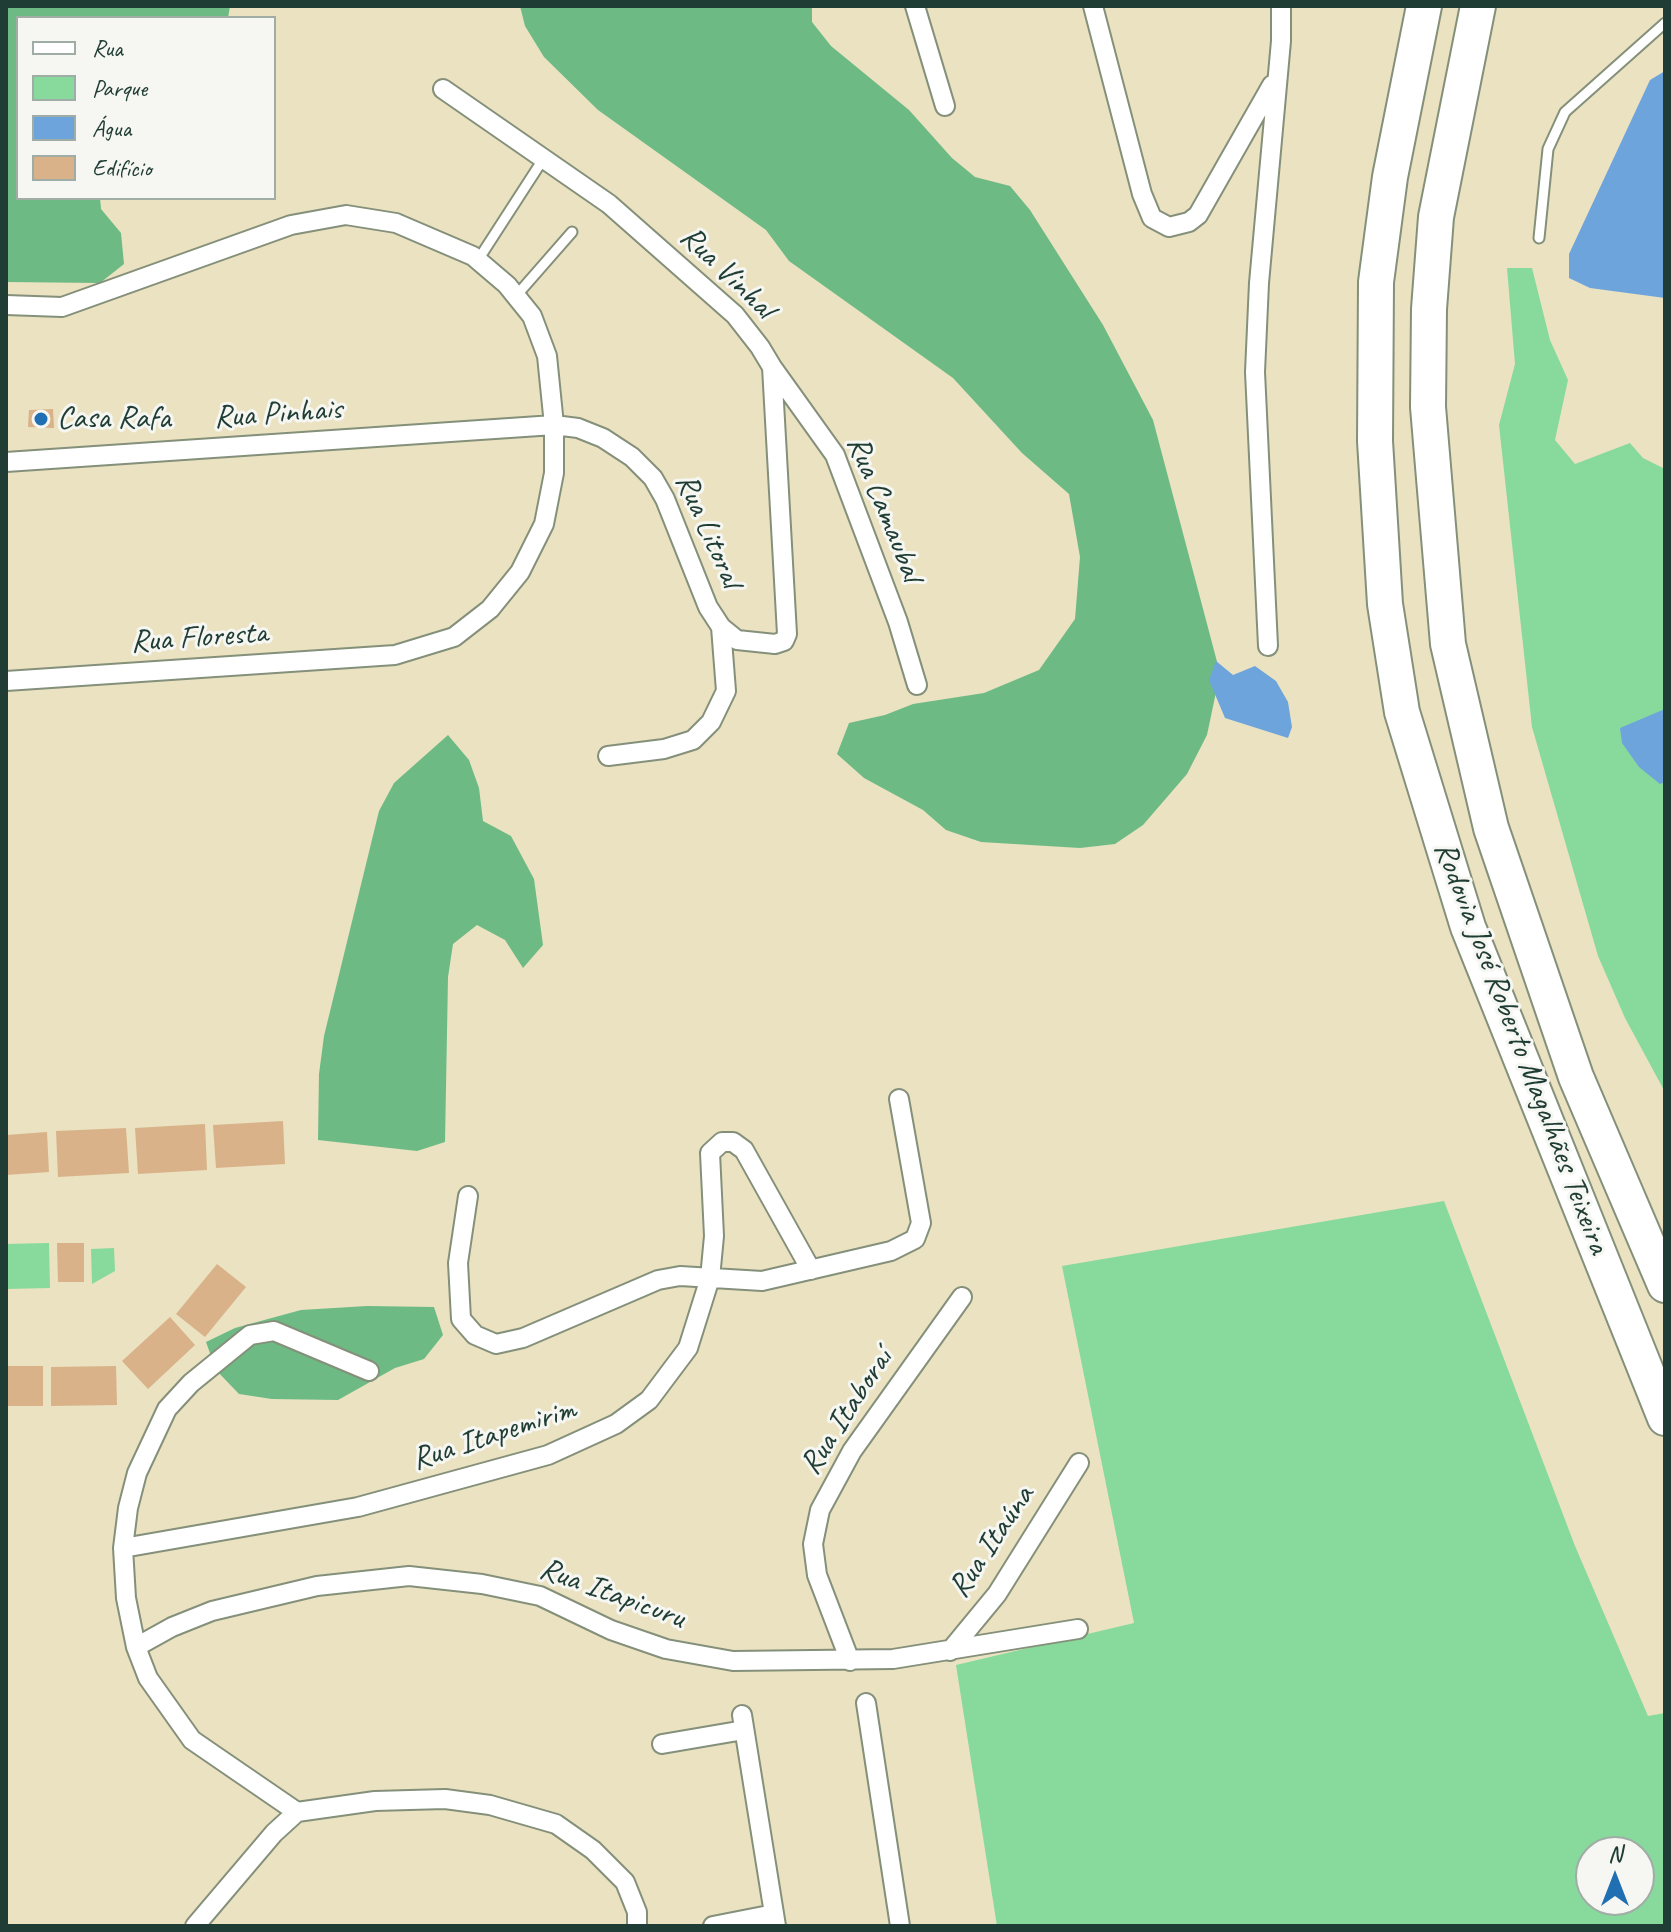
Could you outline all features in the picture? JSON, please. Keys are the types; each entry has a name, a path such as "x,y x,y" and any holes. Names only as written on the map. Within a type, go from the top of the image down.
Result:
{"highway":[{"name":"Rodovia José Roberto Magalhães Teixeira","path":"1424,6 1390,177 1376,282 1376,456 1385,604 1402,712 1468,927 1665,1418"},
{"name":"Rodovia José Roberto Magalhães Teixeira","path":"1478,6 1436,217 1429,309 1428,407 1448,644 1491,828 1576,1077 1665,1285"}],"street":[{"path":"915,6 945,106"},
{"path":"1093,6 1142,194 1152,218 1169,227 1189,222 1198,215 1276,79"},
{"path":"1268,646 1255,372 1281,6"},
{"name":"Rua Vinhal","path":"443,89 542,161 609,204 735,315 772,367 787,634 784,641 775,644"},
{"path":"6,305 62,307 291,225 346,215 396,223 478,260 532,316 547,356 554,425"},
{"name":"Rua Camaubal","path":"772,367 835,455 898,622 917,685"},
{"name":"Rua Pinhais","path":"6,462 554,425"},
{"name":"Rua Litoral","path":"554,425 578,428 603,438 632,457 653,478 721,627 737,640 775,644"},
{"name":"Rua Floresta","path":"6,681 395,655 454,637 490,609 520,572 544,524 554,473 554,425"},
{"path":"608,756 664,749 693,740 711,722 726,691 721,627"},
{"path":"468,1196 458,1263 461,1319 475,1335 496,1344 523,1338 658,1280 680,1276 762,1281 891,1251 915,1239 921,1223 899,1099"},
{"name":"Rua Itapemirim","path":"123,1548 358,1507 548,1455 616,1424 649,1400 688,1348 710,1278 714,1236 710,1153 722,1142 733,1142 744,1150 811,1270"},
{"name":"Rua Itaboraí","path":"850,1661 817,1575 813,1544 820,1510 852,1451 962,1297"},
{"path":"297,1812 192,1740 148,1678 136,1647 126,1598 123,1548 137,1473 167,1409 191,1383 250,1335 274,1331 369,1371"},
{"name":"Rua Itaúna","path":"950,1651 997,1594 1079,1463"},
{"name":"Rua Itapicuru","path":"136,1647 172,1627 212,1611 317,1586 409,1576 482,1584 540,1596 611,1630 666,1649 733,1661 850,1661 950,1651 1078,1629"},
{"path":"866,1703 897,1926"},
{"path":"662,1744 743,1722 775,1920 713,1926"},
{"path":"195,1926 274,1833 297,1812 330,1805 445,1799 490,1805 556,1824 593,1850 625,1882 637,1912 637,1926"}],"lane":[{"path":"1539,238 1548,149 1565,112 1665,23"},
{"path":"478,260 542,161"},
{"path":"516,296 572,232"}],"green space":[{"path":"6,6 230,6 228,16 16,16 16,200 100,200 101,209 121,233 124,264 100,283 6,282"},
{"path":"520,6 812,6 812,22 831,46 909,110 952,158 975,177 1010,186 1030,210 1103,325 1153,420 1220,673 1207,735 1187,774 1143,825 1115,844 1080,848 981,842 946,830 923,810 864,778 837,754 849,723 885,715 913,704 984,693 1039,670 1075,619 1080,557 1069,494 1022,453 953,378 789,261 766,230 598,110 544,57 525,26"},
{"path":"1507,268 1532,268 1550,340 1568,380 1555,440 1575,464 1630,443 1643,458 1665,469 1665,1092 1625,1018 1598,956 1532,727 1499,425 1515,364"},
{"path":"448,735 469,760 479,788 483,821 511,836 534,879 543,945 523,968 505,940 477,925 453,944 448,977 445,1142 417,1151 318,1140 319,1074 324,1036 379,811 394,783"},
{"path":"1444,1201 1575,1546 1648,1716 1665,1713 1665,1926 997,1926 956,1665 1134,1623 1062,1266"},
{"path":"49,1243 50,1288 6,1289 6,1244"},
{"path":"114,1248 115,1271 92,1284 91,1249"},
{"path":"367,1306 434,1307 443,1335 424,1359 395,1368 338,1400 272,1399 239,1394 216,1370 206,1342 235,1328 301,1310"}],"water":[{"path":"1665,71 1665,298 1590,288 1569,278 1569,254 1650,80"},
{"path":"1216,661 1233,675 1255,666 1276,681 1288,702 1292,727 1288,738 1225,718 1209,680"},
{"path":"1665,709 1665,782 1660,784 1639,767 1622,743 1620,728"}],"building":[{"name":"Casa Rafa","path":"53,409 54,428 28,427 29,410"},
{"path":"283,1121 285,1164 216,1168 213,1125"},
{"path":"205,1124 207,1170 138,1174 135,1128"},
{"path":"126,1128 129,1173 58,1177 56,1131"},
{"path":"47,1132 49,1172 6,1175 6,1135"},
{"path":"57,1243 84,1243 84,1282 58,1282"},
{"path":"217,1264 246,1287 205,1337 176,1314"},
{"path":"170,1317 195,1345 148,1389 122,1361"},
{"path":"6,1366 43,1366 43,1406 6,1406"},
{"path":"116,1366 117,1405 51,1406 51,1367"}],"place":[{"name":"Casa Rafa","path":"41,419"}]}
